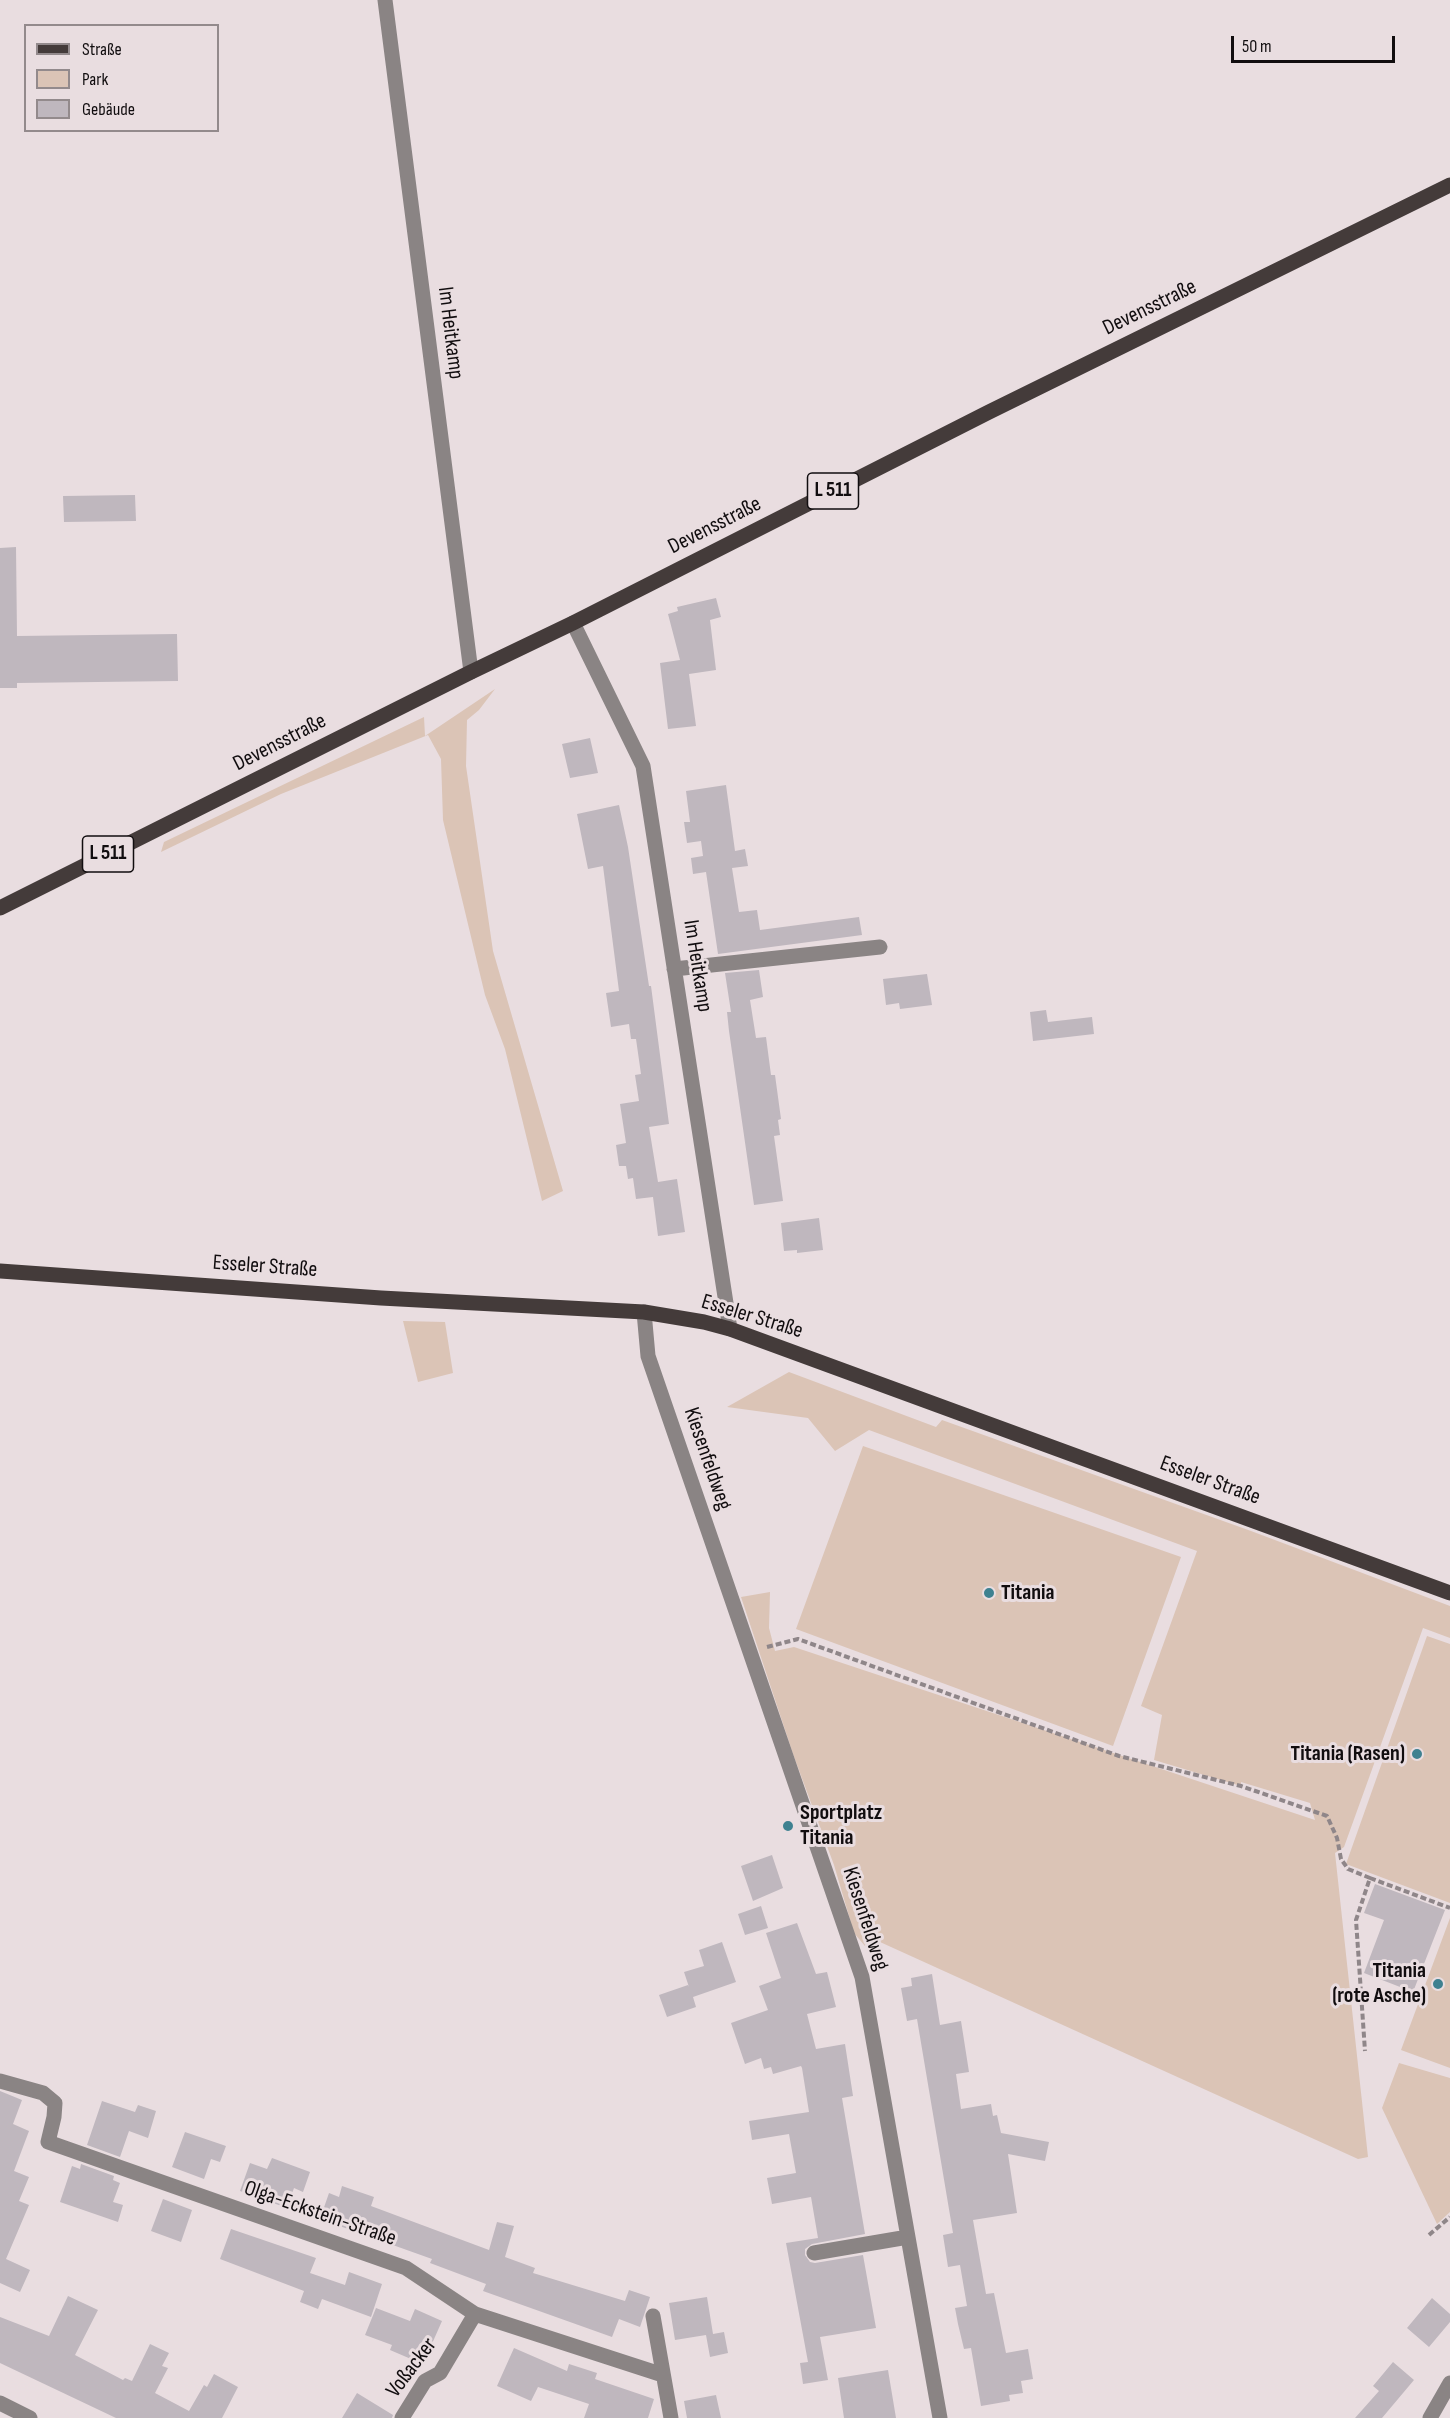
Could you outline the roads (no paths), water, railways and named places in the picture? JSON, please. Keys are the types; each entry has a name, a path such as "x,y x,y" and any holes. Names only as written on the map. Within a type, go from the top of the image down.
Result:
{"main road":[{"name":"Devensstraße","path":"0,908 573,623 989,412 1450,184"},
{"name":"Esseler Straße","path":"0,1271 370,1297 644,1312 704,1322 730,1329 1450,1593"}],"street":[{"name":"Im Heitkamp","path":"386,0 471,672"},
{"name":"Im Heitkamp","path":"573,623 643,766 730,1329"},
{"path":"674,969 880,947"},
{"name":"Kiesenfeldweg","path":"644,1312 648,1356 862,1977 940,2418"},
{"name":"Olga-Eckstein-Straße","path":"0,2081 43,2093 55,2103 48,2142 406,2268 475,2314 663,2375"},
{"path":"814,2253 908,2237"},
{"name":"Voßacker","path":"402,2418 424,2381 441,2373 475,2314"},
{"path":"653,2316 671,2418"},
{"path":"1430,2418 1450,2383"},
{"path":"0,2403 30,2418"}],"place":[{"name":"Titania","path":"989,1593"},
{"name":"Titania (Rasen)","path":"1417,1754"},
{"name":"Sportplatz Titania","path":"788,1826"},
{"name":"Titania (rote Asche)","path":"1438,1984"}]}
